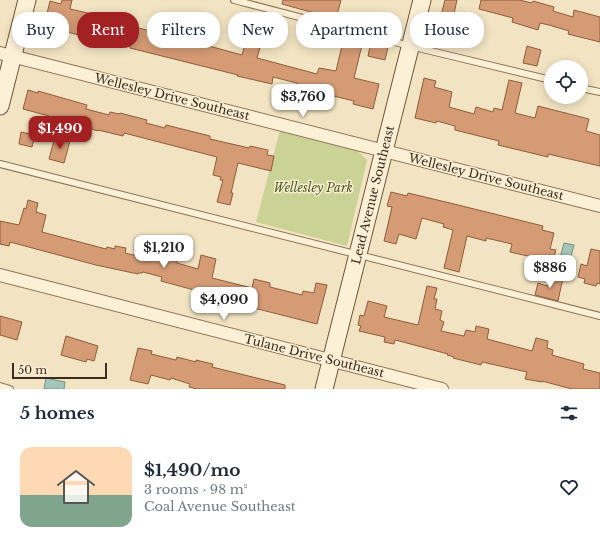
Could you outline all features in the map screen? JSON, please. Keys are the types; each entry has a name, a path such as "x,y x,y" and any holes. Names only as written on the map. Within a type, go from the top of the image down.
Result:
{"main road":[{"path":"0,106 6,55 27,0"},
{"name":"Lead Avenue Southeast","path":"419,12 422,0"},
{"name":"Lead Avenue Southeast","path":"324,389 410,46"}],"street":[{"name":"Wellesley Drive Southeast","path":"6,55 600,206"},
{"name":"Tulane Drive Southeast","path":"0,276 442,389"}],"lane":[{"path":"234,0 410,46"},
{"path":"418,48 544,78"},
{"path":"588,89 600,92"},
{"path":"0,164 600,316"},
{"path":"0,386 10,389"}],"green space":[{"name":"Wellesley Park","path":"280,130 358,151 367,160 347,246 256,222"}],"water":[{"path":"564,243 574,245 567,271 557,269"},
{"path":"46,378 65,382 64,389 44,389"}],"building":[{"path":"62,0 72,0 70,9 83,12 77,12 77,35 69,32 69,12 47,12 50,1 61,4"},
{"path":"283,0 341,0 338,12 311,12 282,4"},
{"path":"445,0 457,0 454,12 442,12"},
{"path":"481,0 519,0 532,3 533,1 554,7 553,11 573,17 574,10 600,17 600,42 568,34 569,31 549,25 540,23 538,30 512,22 513,18 479,9"},
{"path":"139,28 147,30 147,48 216,48 242,55 244,48 260,48 257,58 317,74 319,68 336,71 341,48 361,48 354,78 379,84 373,109 353,104 354,101 313,91 312,93 296,89 297,83 273,77 272,84 237,76 238,75 130,48 139,48"},
{"path":"527,46 541,50 537,66 523,63"},
{"path":"370,48 388,48 385,60 368,56"},
{"path":"424,78 436,81 434,87 452,92 449,107 474,114 476,107 493,112 494,108 502,110 509,80 522,83 515,113 535,118 538,106 589,119 586,131 600,135 600,166 548,154 548,157 498,145 499,141 455,130 455,126 437,121 436,123 415,118"},
{"path":"28,90 38,93 38,91 87,105 86,109 109,115 110,112 120,113 147,120 146,123 165,128 166,125 210,136 210,139 249,148 250,146 268,150 267,155 274,156 271,171 238,163 231,193 233,193 230,205 217,202 223,180 220,180 221,177 213,175 217,157 124,133 123,136 98,131 81,126 82,124 62,119 59,132 46,129 49,116 23,109"},
{"path":"21,132 35,135 32,147 19,144"},
{"path":"55,137 70,141 64,163 49,159"},
{"path":"391,192 407,196 408,193 543,226 542,230 554,233 550,249 556,250 552,263 510,252 512,244 486,238 486,241 467,236 459,272 444,268 453,230 443,227 444,224 422,218 416,239 399,234 396,244 384,241 392,207 387,206"},
{"path":"28,200 38,203 36,212 46,215 42,232 106,249 107,247 115,249 115,246 126,248 125,253 150,259 151,255 177,261 177,263 198,269 201,255 216,259 212,278 252,288 254,279 270,283 270,287 302,295 303,291 314,293 316,283 327,285 317,324 254,308 255,304 234,299 233,302 161,281 162,277 143,272 138,274 96,265 10,242 9,246 0,244 0,221 19,225"},
{"path":"591,249 600,251 600,284 597,283 596,286 584,283 585,279 578,277 581,264 587,266"},
{"path":"550,275 563,278 558,301 535,295 538,283 547,286"},
{"path":"427,286 437,288 434,299 437,299 435,309 442,311 440,320 444,322 441,331 464,336 466,330 475,332 476,326 489,329 487,339 532,351 536,338 548,341 547,348 553,350 552,355 584,364 583,369 600,373 600,389 572,389 542,381 525,379 527,372 482,362 481,365 453,358 454,357 447,355 448,354 395,340 394,344 384,342 385,337 359,331 361,326 358,325 360,315 364,316 368,301 387,306 384,317 418,325"},
{"path":"0,316 22,322 17,340 0,335"},
{"path":"66,336 98,346 94,361 87,359 86,362 61,355"},
{"path":"138,348 152,351 151,354 176,360 177,357 196,362 196,360 213,364 212,367 285,385 285,389 197,389 189,387 190,384 171,378 170,380 151,375 148,384 130,380"}]}
